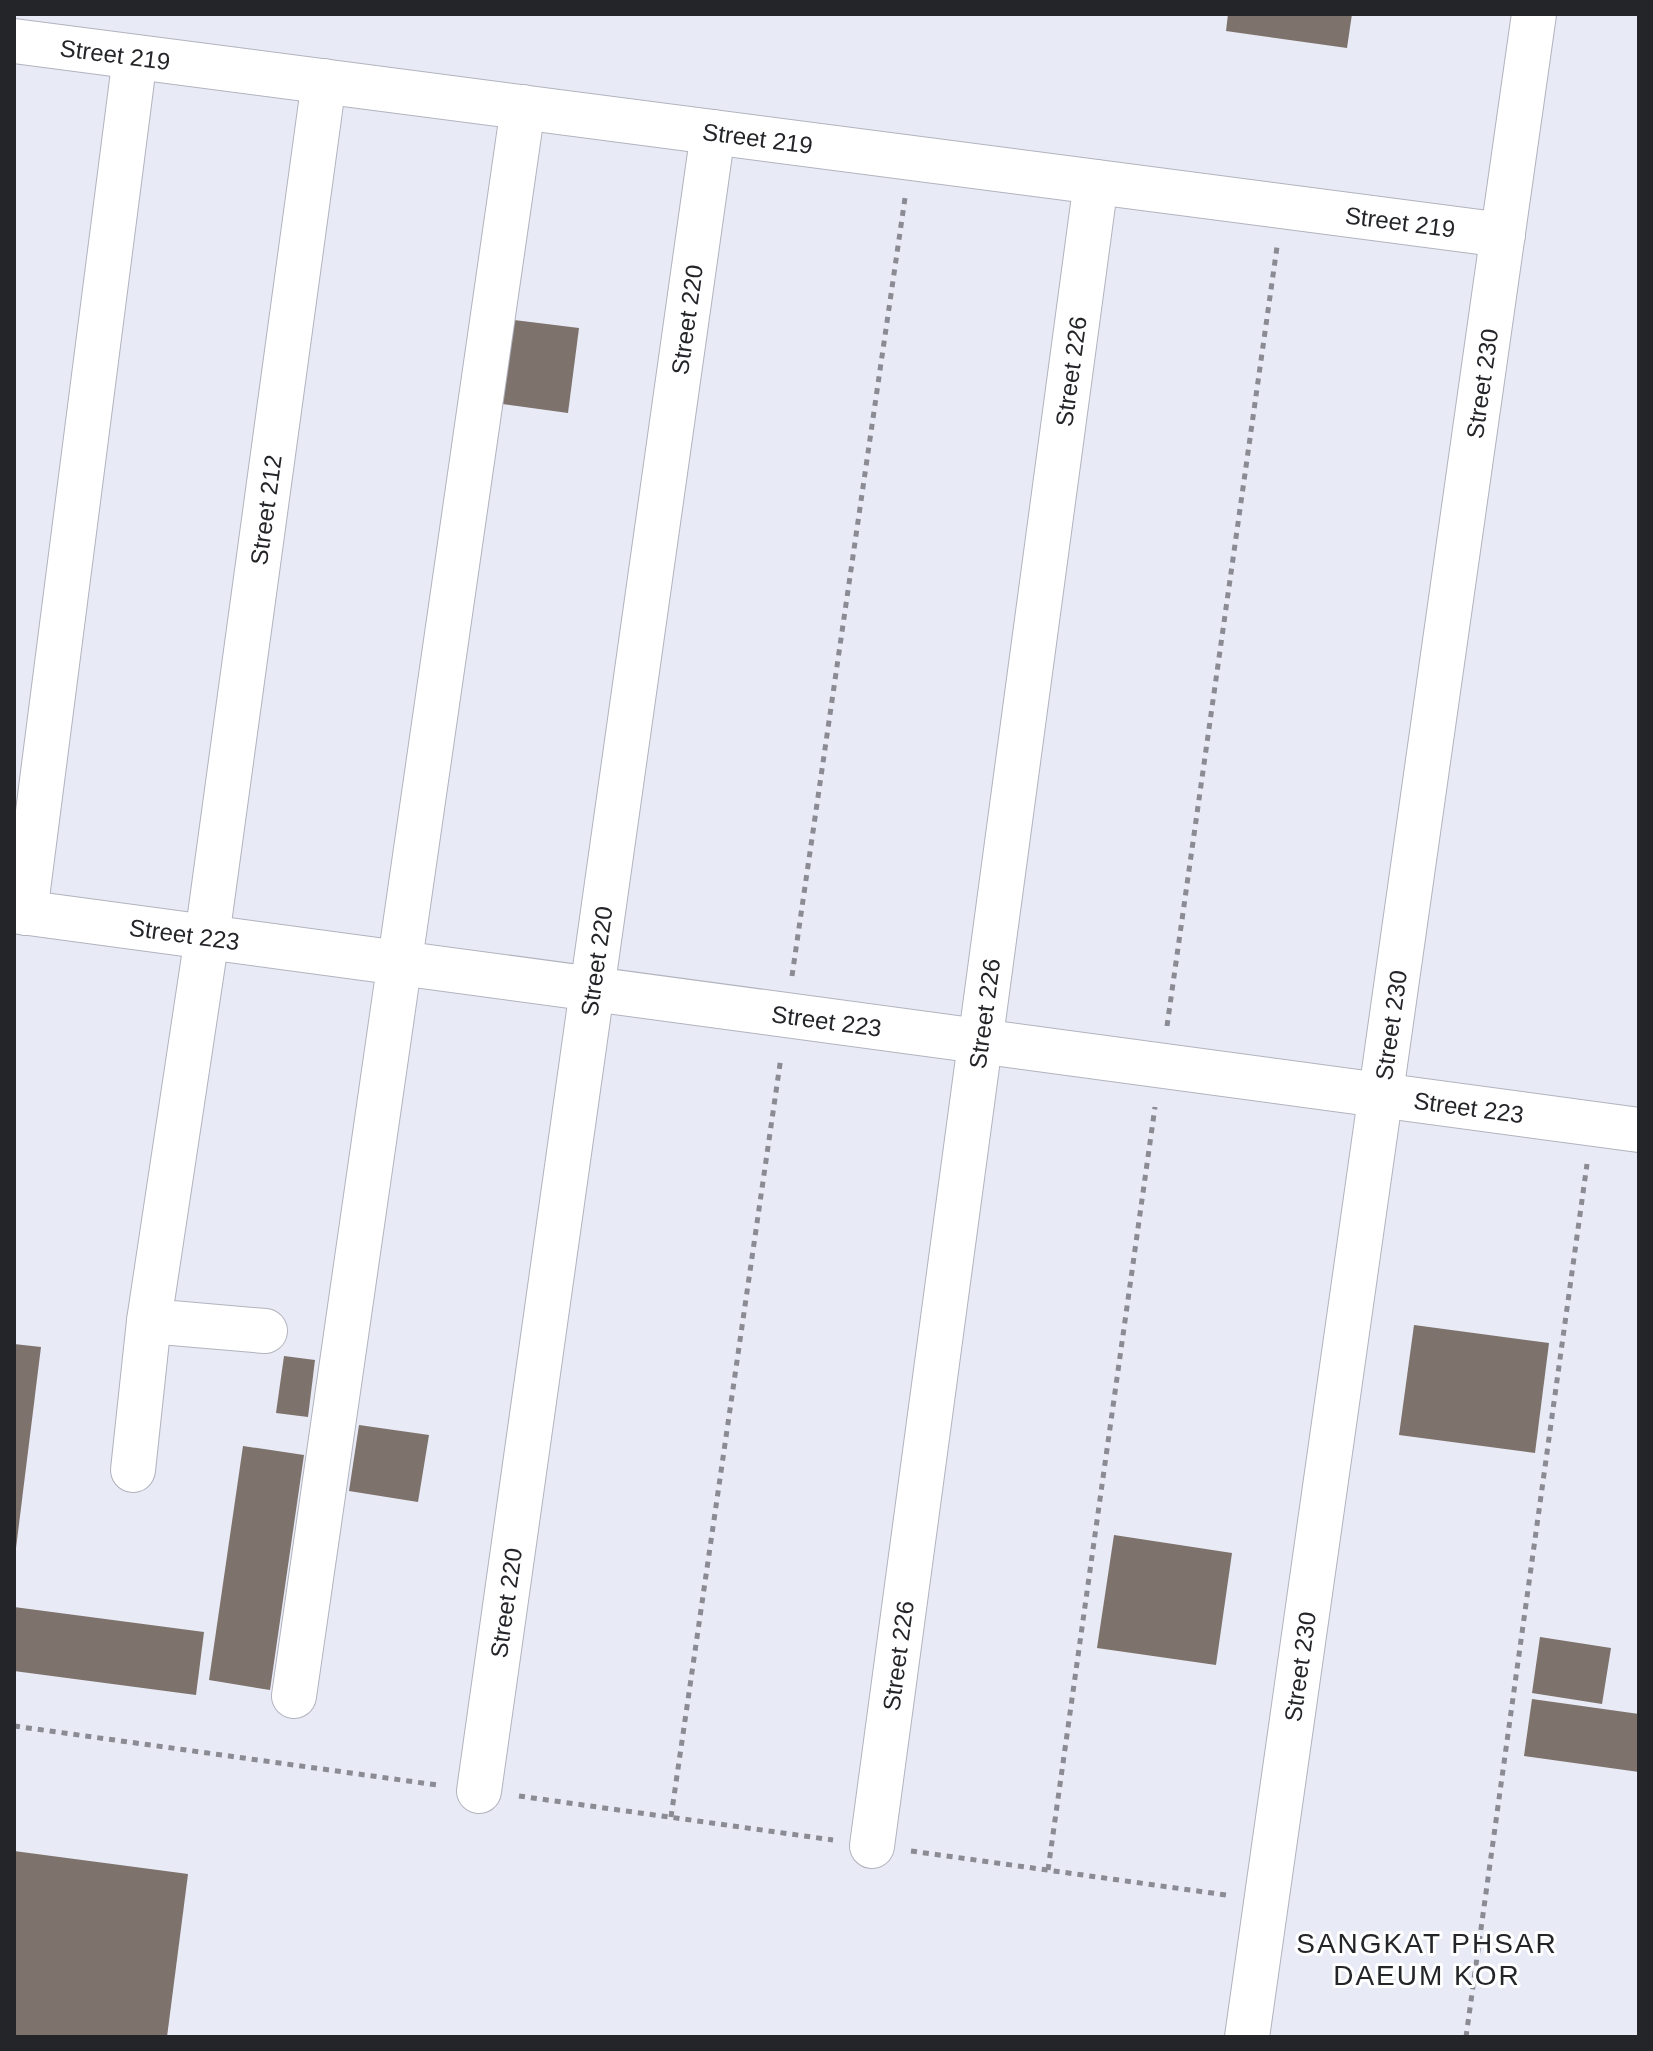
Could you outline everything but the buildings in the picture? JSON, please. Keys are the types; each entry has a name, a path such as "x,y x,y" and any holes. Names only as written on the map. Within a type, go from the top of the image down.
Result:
{"street":[{"name":"Street 230","path":"1247,2037 1534,14"},
{"name":"Street 219","path":"14,41 1503,235"},
{"path":"19,912 135,57"},
{"name":"Street 212","path":"133,1470 149,1321 207,937 324,81"},
{"path":"294,1696 523,107"},
{"name":"Street 220","path":"479,1791 713,132"},
{"name":"Street 226","path":"872,1846 1096,182"},
{"name":"Street 223","path":"19,912 1639,1130"},
{"path":"149,1321 265,1331"}],"path":[{"path":"1466,2037 1593,1124"},
{"path":"14,1726 1266,1901"}],"district":[{"name":"SANGKAT PHSAR DAEUM KOR","path":"1427,1959"}]}
